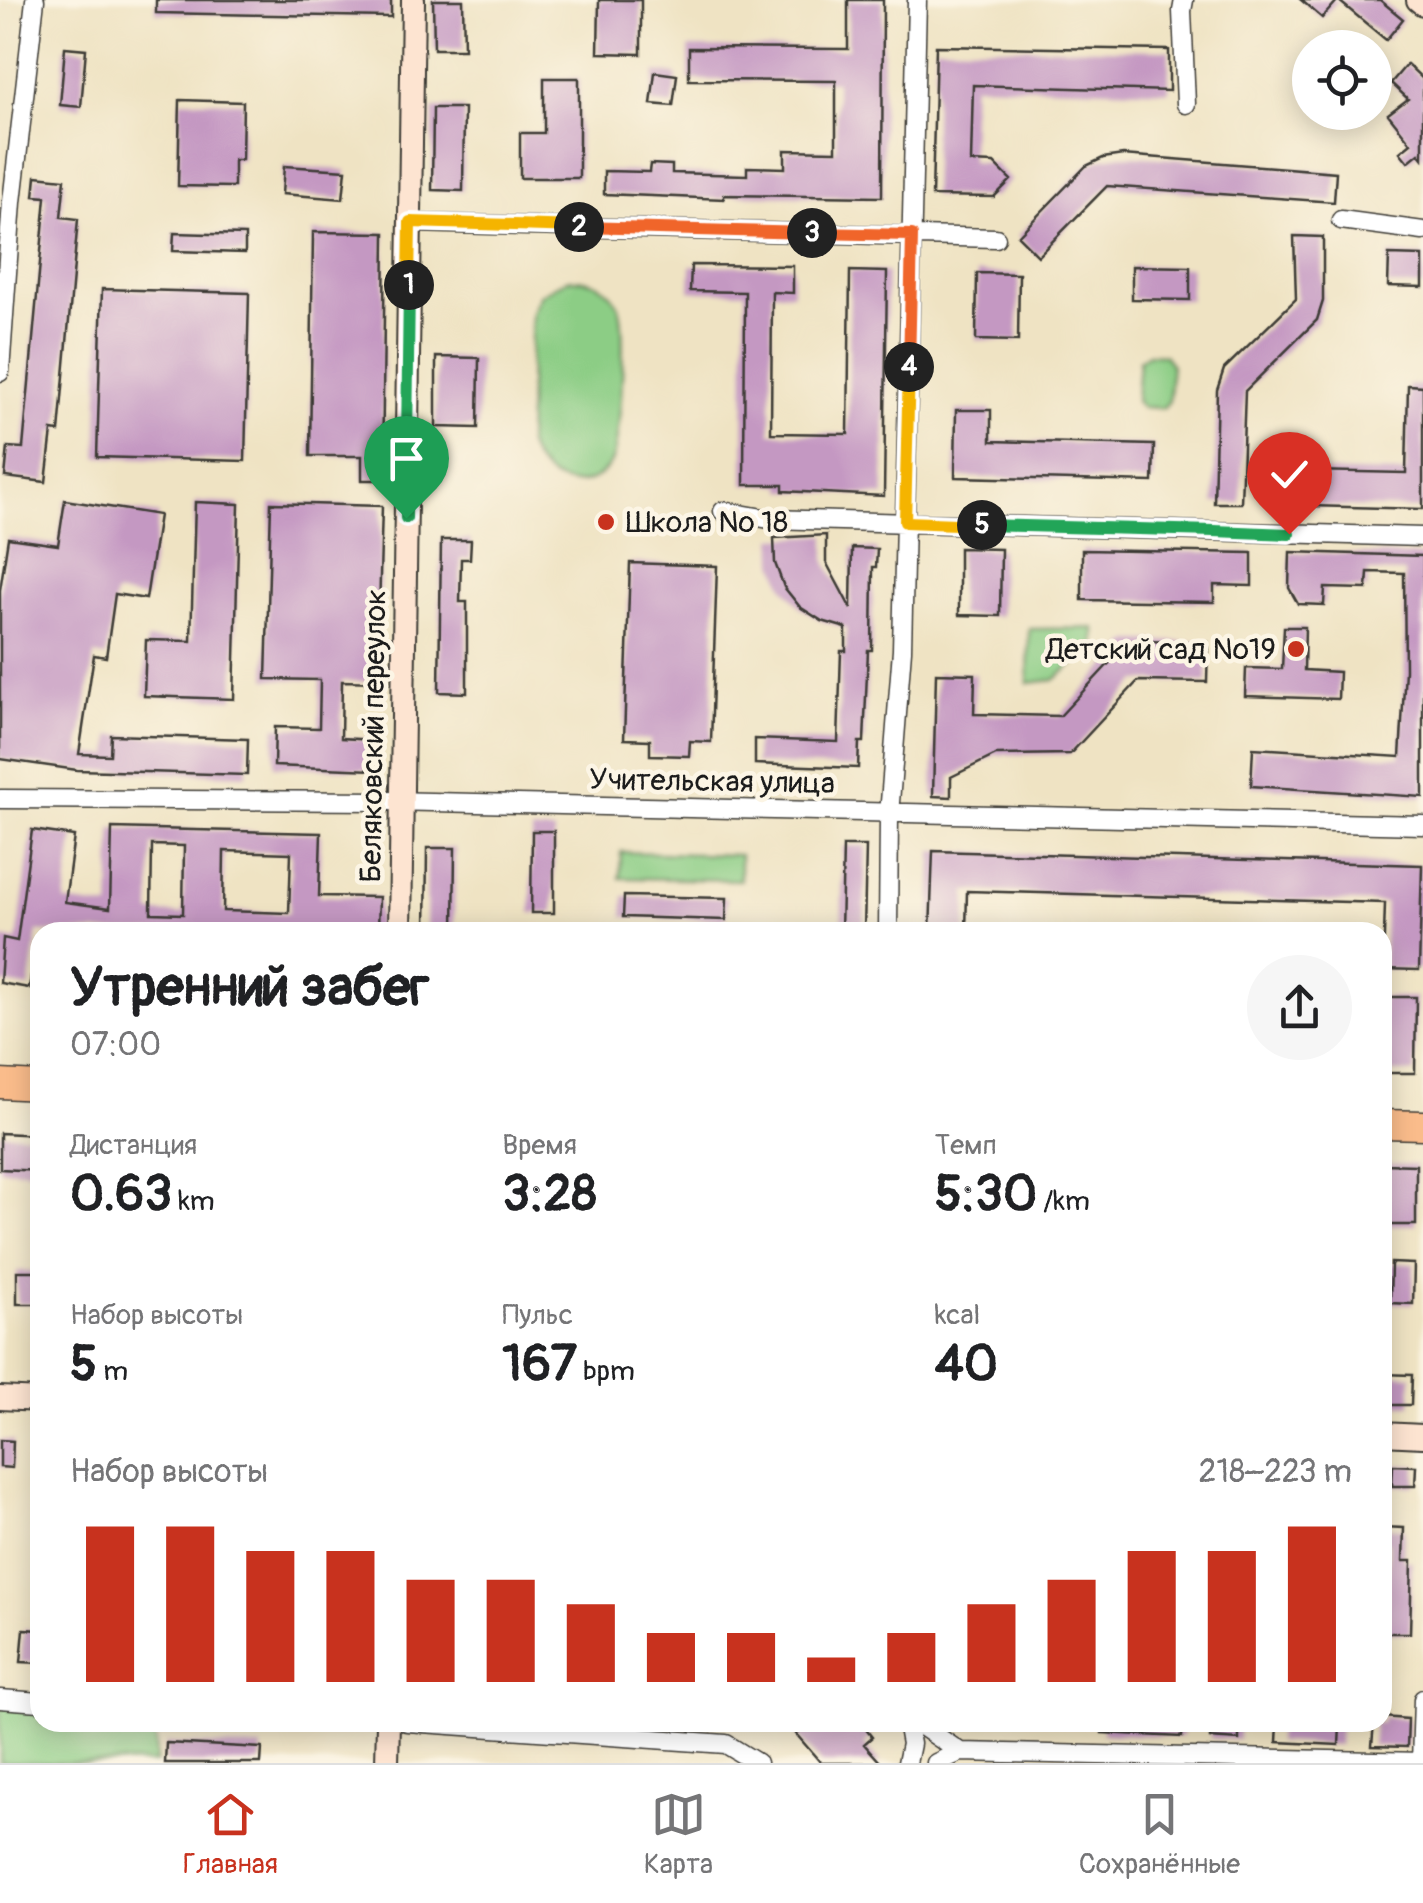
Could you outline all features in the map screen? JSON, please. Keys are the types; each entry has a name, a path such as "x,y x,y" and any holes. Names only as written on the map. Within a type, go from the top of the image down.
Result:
{"main road":[{"path":"0,1084 30,1086"},
{"path":"0,1101 30,1102"},
{"path":"1392,1124 1423,1125"},
{"path":"1392,1138 1423,1138"}],"street":[{"path":"0,372 6,201 35,0"},
{"name":"Беляковский переулок","path":"400,922 413,0"},
{"path":"888,922 889,814 902,650 918,0"},
{"path":"1184,0 1186,104"},
{"path":"1341,220 1423,231"},
{"path":"410,222 996,238"},
{"path":"723,510 769,519 1423,538"},
{"name":"Учительская улица","path":"0,800 402,801 1423,825"},
{"path":"0,1398 30,1400"},
{"path":"1392,1434 1423,1436"},
{"path":"0,1699 30,1701"},
{"path":"936,1763 960,1752 1422,1762 1423,1699"},
{"path":"387,1763 388,1732"},
{"path":"553,1732 726,1744 758,1763"},
{"path":"907,1763 909,1732"},
{"path":"931,1732 960,1752"}],"green space":[{"path":"568,279 591,282 610,294 619,307 623,337 615,451 600,474 575,484 549,475 539,466 527,439 532,312 541,294"},
{"path":"1148,354 1164,355 1171,364 1169,401 1163,408 1141,407 1136,401 1139,360"},
{"path":"1095,628 1095,647 1054,680 1028,683 1029,629"},
{"path":"621,852 740,855 740,880 620,878"},
{"path":"0,1705 30,1709 30,1732 155,1732 156,1763 0,1763"}],"building":[{"path":"156,0 391,0 391,17 156,13"},
{"path":"433,0 463,0 464,49 434,49"},
{"path":"599,0 641,0 641,54 598,53"},
{"path":"848,0 883,0 882,197 724,195 724,199 604,194 604,171 649,172 650,164 672,165 672,173 747,175 747,167 785,168 785,150 836,151 836,81 689,80 689,48 848,49"},
{"path":"1301,0 1338,0 1322,18"},
{"path":"1338,0 1380,0 1403,19 1392,33 1374,30"},
{"path":"936,46 1169,50 1169,91 973,85 971,162 994,163 1011,180 994,197 932,196"},
{"path":"65,47 86,49 81,107 60,105"},
{"path":"1407,64 1423,79 1423,158 1419,153 1408,162 1400,152 1411,143 1392,119 1392,111 1408,99 1392,82"},
{"path":"655,72 677,75 673,106 651,104"},
{"path":"544,78 579,78 579,178 520,178 520,133 544,133"},
{"path":"180,100 243,102 242,160 234,160 234,187 178,186"},
{"path":"433,108 464,108 463,191 432,190"},
{"path":"1123,155 1336,172 1334,202 1107,186 1038,256 1018,236 1086,166"},
{"path":"284,166 346,170 343,199 282,194"},
{"path":"36,176 65,179 61,217 78,219 59,432 52,431 46,482 5,477 8,447 23,448 46,197 34,196"},
{"path":"313,232 385,233 382,480 362,480 362,456 310,456"},
{"path":"174,233 245,235 245,253 173,251"},
{"path":"1294,236 1323,237 1323,301 1317,320 1245,391 1241,503 1214,503 1217,390 1224,369 1296,299"},
{"path":"1389,255 1423,256 1423,287 1388,286"},
{"path":"691,265 793,266 793,293 772,292 771,433 848,434 850,271 887,272 884,496 783,491 783,485 744,485 745,292 690,291"},
{"path":"1132,266 1190,267 1190,300 1132,299"},
{"path":"977,273 1019,274 1018,341 976,340"},
{"path":"102,289 249,293 245,461 97,457"},
{"path":"436,357 479,358 478,428 436,427"},
{"path":"1408,385 1423,386 1423,509 1310,506 1311,471 1406,473"},
{"path":"956,410 991,410 991,441 1154,445 1153,482 955,477"},
{"path":"65,500 159,515 146,599 115,594 106,657 94,655 79,754 110,755 111,735 248,739 247,775 77,770 0,759 0,590 8,538 58,545"},
{"path":"195,502 239,504 234,699 144,696 146,640 191,641"},
{"path":"271,503 382,506 377,682 342,681 341,738 374,740 373,770 274,766 275,727 319,728 320,680 266,679"},
{"path":"826,535 826,562 851,609 852,548 877,549 873,567 872,650 868,650 864,742 859,742 858,768 755,764 755,739 838,742 841,651 846,651 846,628 822,621 800,607 784,587 775,563 774,538"},
{"path":"441,540 471,540 470,559 461,559 460,602 467,602 467,693 439,692"},
{"path":"959,548 1001,549 1000,616 959,615"},
{"path":"1082,550 1252,553 1252,586 1214,585 1214,602 1082,600"},
{"path":"1290,552 1423,556 1423,797 1251,786 1253,748 1400,757 1405,670 1404,573 1368,572 1367,589 1325,588 1324,605 1298,604 1289,588"},
{"path":"630,563 717,566 711,742 690,741 689,756 650,755 650,740 624,739"},
{"path":"1284,627 1305,627 1304,670 1339,672 1338,699 1245,696 1246,668 1282,669"},
{"path":"1130,641 1208,642 1207,682 1138,681 1070,754 996,755 951,777 951,797 933,796 936,673 975,674 974,714 1060,716"},
{"path":"112,828 321,833 319,896 379,897 378,922 30,922 29,988 0,983 3,938 17,941 32,830 74,836 65,902 110,908","holes":["152,845 184,846 183,914 151,913","224,851 291,853 289,913 223,911"]},
{"path":"532,831 554,831 554,913 531,913"},
{"path":"843,846 866,846 864,922 841,922"},
{"path":"427,848 455,848 454,922 426,922"},
{"path":"933,851 1422,865 1419,970 1392,969 1392,922 1384,922 1385,903 967,891 966,922 930,922"},
{"path":"624,896 727,898 726,920 623,917"},
{"path":"1392,997 1416,997 1415,1073 1392,1073"},
{"path":"0,1133 30,1134 30,1170 0,1169"},
{"path":"1392,1164 1416,1165 1416,1225 1392,1225"},
{"path":"1392,1263 1414,1264 1413,1304 1392,1303"},
{"path":"17,1271 30,1271 30,1304 17,1304"},
{"path":"1392,1374 1412,1375 1411,1405 1392,1405"},
{"path":"0,1440 13,1441 12,1468 0,1467"},
{"path":"1393,1465 1416,1466 1415,1486 1392,1486"},
{"path":"1392,1527 1404,1528 1403,1561 1412,1561 1410,1633 1392,1633"},
{"path":"24,1629 30,1629 30,1662 21,1662"},
{"path":"1392,1718 1408,1719 1407,1747 1372,1746 1373,1732 1392,1732"},
{"path":"868,1732 872,1737 864,1744 881,1763 821,1763 796,1734"},
{"path":"1102,1732 1182,1732 1182,1737"},
{"path":"1210,1732 1239,1732 1239,1740 1210,1738"},
{"path":"1278,1732 1340,1732 1339,1745 1277,1742"},
{"path":"166,1743 262,1748 261,1763 165,1763"}],"place":[{"name":"Школа № 18","path":"606,522"},
{"name":"Детский сад №19","path":"1296,649"}],"route":[{"path":"406,518 410,222 912,235 905,522 1289,534"}]}
